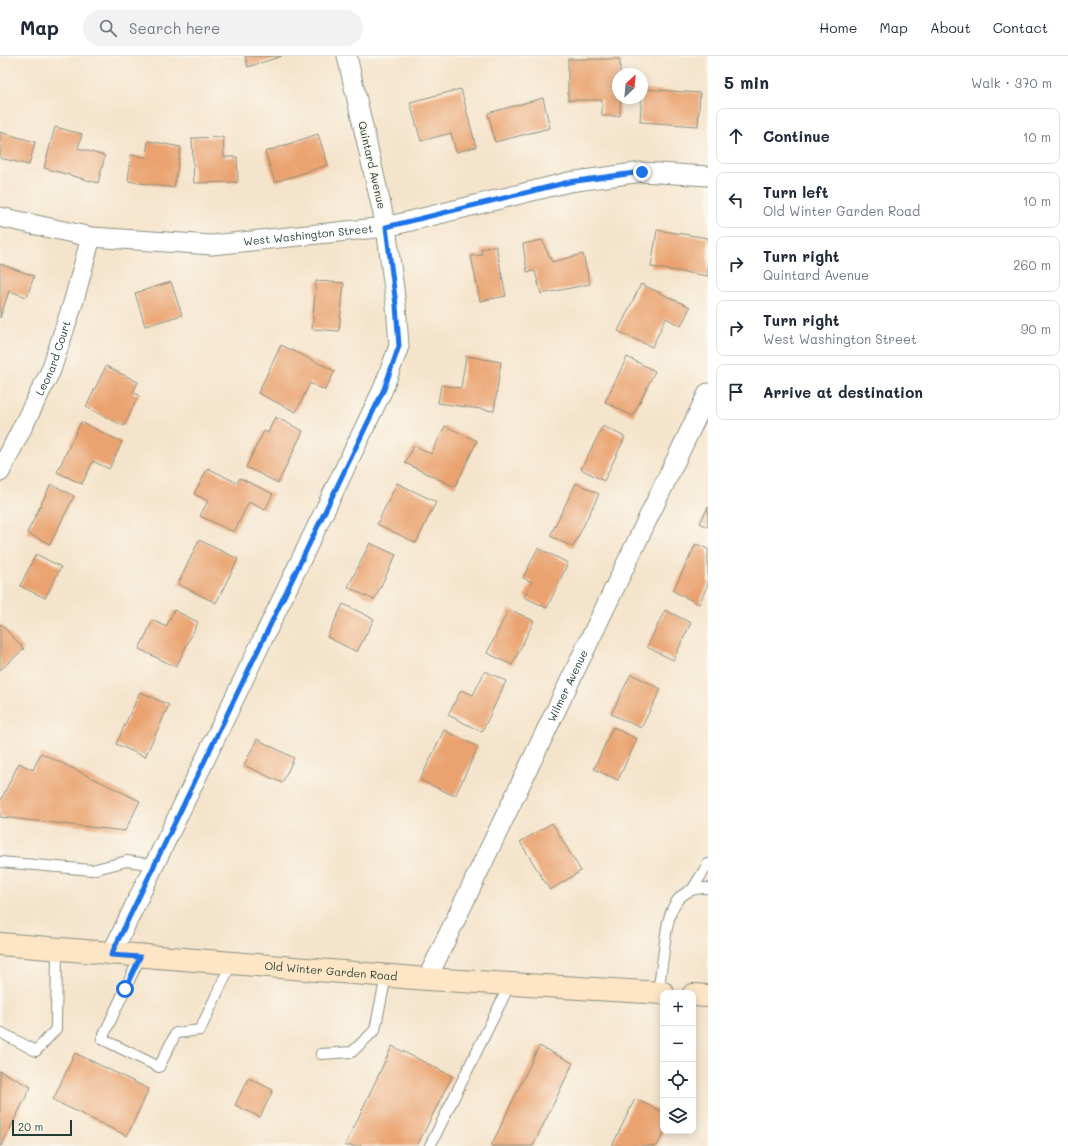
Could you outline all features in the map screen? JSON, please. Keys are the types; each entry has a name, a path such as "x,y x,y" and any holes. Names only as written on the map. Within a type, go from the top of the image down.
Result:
{"main road":[{"name":"Old Winter Garden Road","path":"0,944 111,955 386,976 660,993"},
{"path":"696,995 708,996"}],"street":[{"name":"Quintard Avenue","path":"111,955 384,389 399,346 396,305 386,227 347,56"},
{"name":"West Washington Street","path":"0,216 90,237 212,245 386,227 569,182 642,172 708,176"},
{"name":"Leonard Court","path":"0,472 51,370 74,300 90,237"},
{"name":"Wilmer Avenue","path":"427,979 708,393"}],"lane":[{"path":"0,862 92,870 127,861 154,865"},
{"path":"692,890 708,864"},
{"path":"660,990 669,916 675,903 685,893 692,890 708,888"},
{"path":"0,1032 36,1050 56,1029 57,950"},
{"path":"140,957 102,1039 159,1067 176,1033 200,1030 231,964"},
{"path":"321,1054 352,1052 375,1030 386,976"},
{"path":"430,1146 510,984"}],"building":[{"path":"245,56 282,56 248,67"},
{"path":"568,59 620,59 620,68 612,68 612,104 620,104 620,116 602,116 602,100 568,100"},
{"path":"461,89 476,147 456,152 451,133 421,141 410,102"},
{"path":"648,89 700,93 698,126 640,122 641,104 648,104"},
{"path":"543,98 550,128 495,142 488,113"},
{"path":"55,127 82,134 78,148 105,156 98,183 44,168"},
{"path":"0,132 35,142 29,165 0,158"},
{"path":"318,134 328,165 275,182 265,152"},
{"path":"223,137 224,157 237,157 238,182 194,183 192,138"},
{"path":"148,141 181,147 174,188 128,181 131,155 146,157"},
{"path":"657,230 708,238 708,276 651,267"},
{"path":"542,240 552,262 583,254 590,284 541,294 535,271 527,272 523,244"},
{"path":"496,246 506,296 480,301 471,256 482,255 481,249"},
{"path":"0,264 34,276 27,297 9,291 0,318"},
{"path":"316,281 344,283 339,331 312,329"},
{"path":"171,282 182,315 145,326 135,293"},
{"path":"641,284 690,307 681,326 666,318 652,347 618,331"},
{"path":"281,345 335,371 325,390 310,383 296,412 258,393"},
{"path":"466,356 501,362 494,411 438,403 441,385 461,388"},
{"path":"627,357 655,371 633,416 605,402"},
{"path":"106,366 138,382 133,392 139,395 124,426 86,407"},
{"path":"275,417 303,431 278,483 246,467 264,431 268,433"},
{"path":"81,422 122,442 109,469 93,461 82,484 57,472"},
{"path":"445,426 477,441 455,487 405,463 414,445 431,454"},
{"path":"603,426 625,437 604,481 581,469"},
{"path":"208,468 237,483 240,478 273,494 265,510 249,502 234,532 200,516 208,501 194,494"},
{"path":"397,483 436,502 416,543 377,524"},
{"path":"576,483 599,494 573,547 550,536"},
{"path":"51,484 74,496 50,544 27,533"},
{"path":"708,507 708,527 700,523"},
{"path":"199,540 238,559 216,603 178,584"},
{"path":"370,543 396,555 374,600 348,587"},
{"path":"696,544 708,549 708,584 699,604 673,591"},
{"path":"538,548 568,563 547,608 524,597 532,582 523,578"},
{"path":"36,554 61,567 45,598 20,586"},
{"path":"343,604 374,619 357,652 327,637"},
{"path":"509,609 534,621 512,665 487,653"},
{"path":"174,610 198,622 176,667 139,649 153,620 166,627"},
{"path":"665,610 691,623 673,660 647,647"},
{"path":"1,624 24,649 0,670 0,625"},
{"path":"485,671 506,681 482,732 448,715 461,690 473,695"},
{"path":"631,674 661,689 641,728 611,714"},
{"path":"140,692 169,705 145,757 116,744"},
{"path":"613,727 637,739 618,780 594,769"},
{"path":"444,730 478,747 455,796 420,780"},
{"path":"257,739 294,758 282,783 244,765"},
{"path":"41,753 140,801 125,831 0,817 0,802 19,763 33,770"},
{"path":"552,823 581,871 550,890 520,842"},
{"path":"392,1046 452,1076 417,1146 345,1146"},
{"path":"539,1046 573,1063 533,1146 491,1146"},
{"path":"75,1053 149,1089 127,1136 53,1100"},
{"path":"0,1071 31,1087 1,1146 0,1146"},
{"path":"248,1078 273,1090 260,1117 235,1105"},
{"path":"635,1099 660,1111 660,1134 663,1134 657,1146 612,1146"}],"route":[{"path":"125,989 140,957 111,955 384,389 399,346 396,305 386,227 569,182 642,172"}]}
